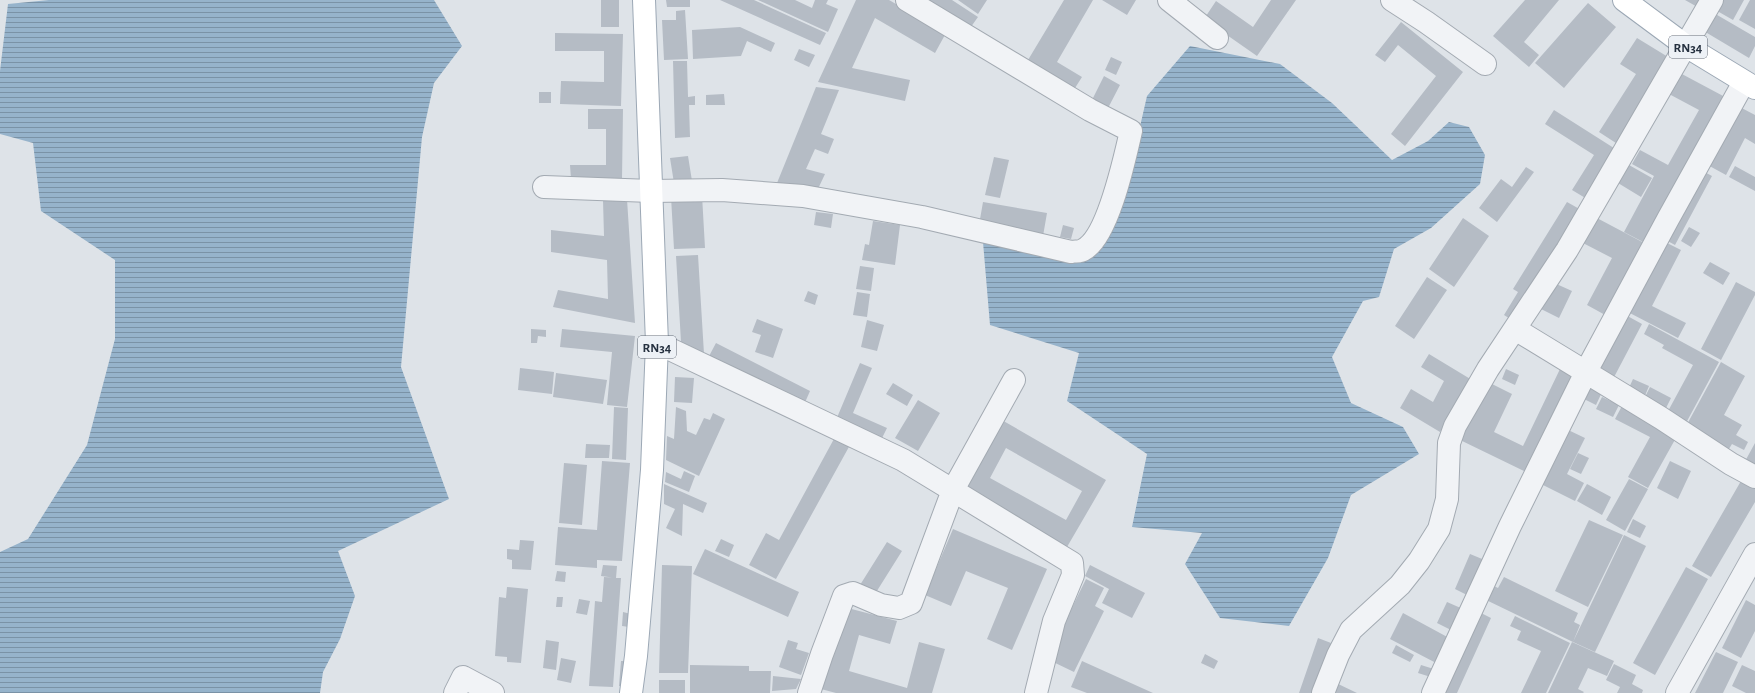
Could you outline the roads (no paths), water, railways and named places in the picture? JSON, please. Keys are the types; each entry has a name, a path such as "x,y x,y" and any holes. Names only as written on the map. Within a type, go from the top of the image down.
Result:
{"main road":[{"name":"RN34","path":"631,693 636,656 652,470 657,343 644,0"},
{"name":"RN34","path":"1624,0 1686,46 1749,85"}],"street":[{"path":"544,187 652,191 722,190 803,196 922,217 1071,252 1083,250 1093,240 1106,217 1118,184 1131,131 1090,110 907,0"},
{"path":"1169,0 1217,38"},
{"path":"1392,0 1485,64"},
{"path":"1323,693 1338,655 1352,630 1400,584 1419,561 1439,528 1447,499 1449,443 1455,426 1488,370 1571,244 1712,0"},
{"path":"1433,693 1510,526 1586,373 1668,219 1749,85"},
{"path":"1515,329 1661,418 1731,464 1755,477"},
{"path":"657,343 903,460 1072,563 1073,575 1054,621 1042,691"},
{"path":"810,693 822,654 844,596 853,593 881,605 899,608 911,603 953,490 1014,380"},
{"path":"1677,693 1755,554"},
{"path":"455,693 463,677 493,693"}],"water":[{"path":"49,0 434,0 462,46 434,83 422,137 401,367 449,499 338,551 355,596 340,639 323,672 320,693 0,693 0,552 28,539 87,445 115,339 115,260 41,211 33,143 0,134 0,71 8,4"},
{"path":"1190,46 1280,64 1332,103 1392,160 1428,141 1449,122 1469,127 1485,155 1480,184 1431,228 1394,249 1379,297 1363,301 1332,357 1351,403 1403,427 1419,454 1351,495 1328,558 1289,626 1220,618 1185,564 1202,533 1132,527 1147,454 1067,401 1079,353 990,325 983,242 1089,257 1136,144 1147,96"}]}
